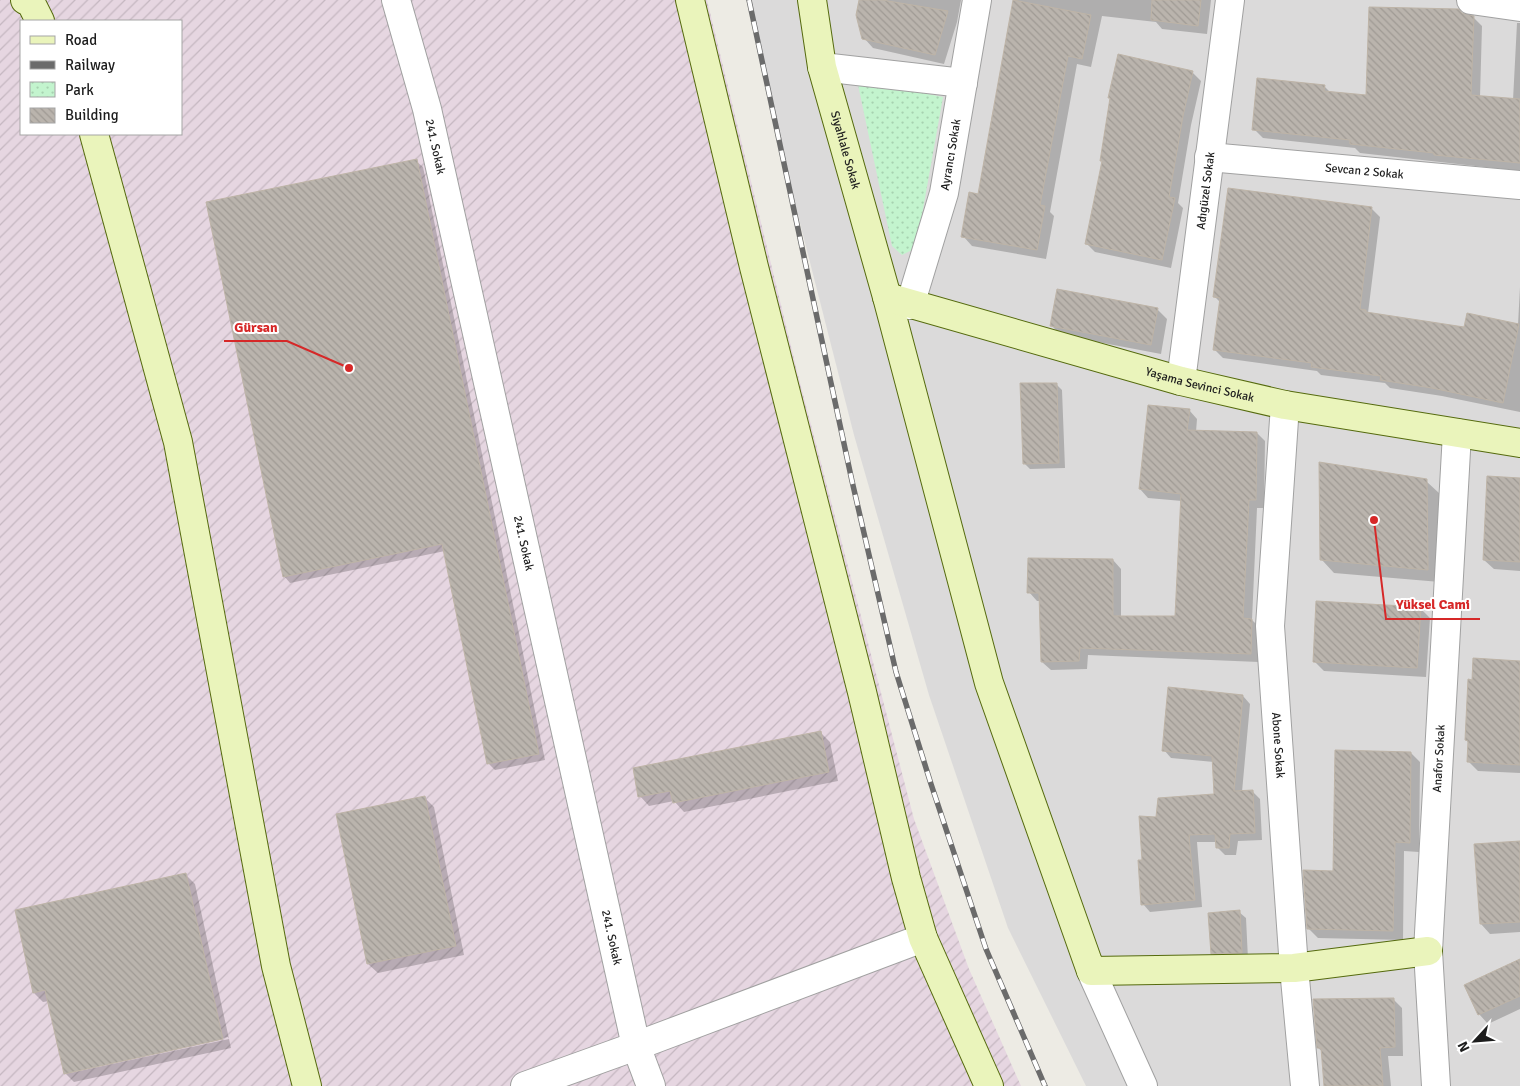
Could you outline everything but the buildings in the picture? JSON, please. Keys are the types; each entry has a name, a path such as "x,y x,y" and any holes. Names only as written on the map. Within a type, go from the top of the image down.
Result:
{"street":[{"path":"25,0 31,3 40,20"},
{"name":"241. Sokak","path":"396,0 427,109 636,1046 651,1086"},
{"path":"690,0 754,267 862,692 906,878 923,938 989,1086"},
{"name":"Siyahlale Sokak","path":"812,0 822,67 898,301 989,683 1091,971"},
{"name":"Ayrancı Sokak","path":"898,301 944,193 977,0"},
{"name":"Adıgüzel Sokak","path":"1181,381 1230,0"},
{"path":"1471,0 1520,7"},
{"path":"822,67 963,83"},
{"path":"94,135 178,442 276,966 307,1086"},
{"name":"Sevcan 2 Sokak","path":"1209,157 1520,186"},
{"name":"Yaşama Sevinci Sokak","path":"898,301 1181,381 1285,405 1520,443"},
{"name":"Abone Sokak","path":"1285,405 1270,626 1294,968 1305,1086"},
{"name":"Anafor Sokak","path":"1436,1086 1428,950 1457,433"},
{"path":"524,1086 923,938"},
{"path":"1143,1086 1091,971 1294,968 1428,950"}],"shaded area":[{"path":"0,0 707,0 798,375 914,819 969,969 1021,1086 0,1086"},
{"path":"748,0 1520,0 1520,1086 1086,1086 1008,928 929,695 854,435 787,172"}],"green space":[{"path":"857,80 943,97 920,226 912,250 902,255 892,246"}],"railway":[{"path":"749,0 852,481 896,672 986,949 1045,1086"}],"place":[{"name":"Gürsan","path":"349,368"},
{"name":"Yüksel Cami","path":"1374,520"}]}
